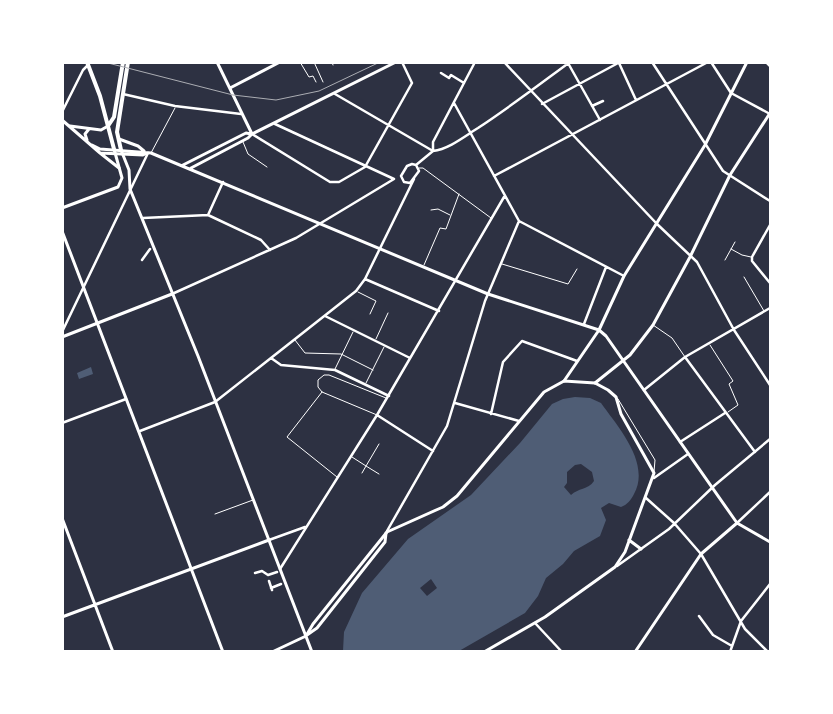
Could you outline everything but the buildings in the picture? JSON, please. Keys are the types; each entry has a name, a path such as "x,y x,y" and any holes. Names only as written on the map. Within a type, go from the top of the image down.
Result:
{"main road":[{"path":"108,126 114,117 123,62"},
{"path":"122,152 116,132 128,62"},
{"path":"88,64 115,152"}],"street":[{"path":"217,62 252,134"},
{"path":"230,88 280,62"},
{"path":"191,168 242,142 252,134 396,62"},
{"path":"183,165 246,133 252,134 330,182 339,182 365,167 412,82 402,62"},
{"path":"140,431 215,402 356,291 365,279 414,179 417,166 433,150 433,142 475,62"},
{"path":"504,62 572,136 702,268 734,330 770,385"},
{"path":"553,62 569,63"},
{"path":"652,62 723,171 770,201"},
{"path":"494,176 710,62 731,93 770,113 730,175 690,257 653,325 623,361 595,383"},
{"path":"386,532 427,515 452,500 544,392 564,381 599,330 624,276 658,224 705,145 747,62"},
{"path":"766,62 770,66"},
{"path":"335,94 433,150 440,150 472,132 531,92 569,63"},
{"path":"569,63 600,120"},
{"path":"542,104 620,63 637,101"},
{"path":"62,112 83,70 88,64"},
{"path":"441,73 449,78 451,75 464,83"},
{"path":"123,94 175,106 241,114"},
{"path":"592,106 603,101"},
{"path":"454,103 472,132 504,196 519,221 624,276"},
{"path":"62,120 121,170"},
{"path":"62,337 172,294 270,250 320,224 394,179 275,124"},
{"path":"70,126 103,130 108,126"},
{"path":"87,141 85,132 91,128"},
{"path":"118,138 138,146 148,153 191,168 488,294 599,330 606,336 738,523 770,542"},
{"path":"92,145 115,152"},
{"path":"100,152 148,153"},
{"path":"62,208 118,187 122,178 115,152"},
{"path":"122,152 129,170 130,189 312,652"},
{"path":"62,332 148,153"},
{"path":"414,179 407,183 402,180 401,176 409,165 417,166"},
{"path":"208,215 223,182"},
{"path":"280,569 388,397 504,196"},
{"path":"143,218 208,215 261,240 270,250"},
{"path":"272,652 306,636 313,624 386,532 434,451 447,426 455,403 488,294 519,221"},
{"path":"770,225 752,257 752,261 770,283"},
{"path":"62,230 65,243 140,431 222,652"},
{"path":"142,260 150,249"},
{"path":"584,324 606,267"},
{"path":"365,279 438,311"},
{"path":"643,391 685,357 770,308"},
{"path":"325,316 410,358"},
{"path":"492,414 503,362 522,341 577,361"},
{"path":"685,357 755,452"},
{"path":"271,358 281,365 335,370 388,397"},
{"path":"564,381 595,383 616,397 623,418 654,473 654,478 623,556 615,567"},
{"path":"62,423 126,399"},
{"path":"455,403 519,421"},
{"path":"680,442 726,413"},
{"path":"377,415 434,451"},
{"path":"484,652 535,623 642,549 770,439"},
{"path":"654,478 688,454"},
{"path":"635,652 701,554 738,523 770,492"},
{"path":"646,498 674,523 701,554 746,629 768,652"},
{"path":"62,518 113,652"},
{"path":"62,618 307,527"},
{"path":"629,540 642,549"},
{"path":"255,573 262,571 268,576 277,572"},
{"path":"269,581 272,589 281,584"},
{"path":"730,652 742,621 770,584"},
{"path":"699,616 713,635 732,646"},
{"path":"535,623 562,652"},
{"path":"695,652 695,650 699,652"}],"lane":[{"path":"300,62 309,77 313,76 316,82"},
{"path":"314,62 323,82"},
{"path":"148,153 175,106"},
{"path":"242,142 248,154 267,167"},
{"path":"417,166 423,168 492,218"},
{"path":"423,266 440,228 446,229 459,194"},
{"path":"431,210 438,209 451,215"},
{"path":"725,260 735,242"},
{"path":"731,249 742,255 752,257"},
{"path":"501,264 568,284 577,269"},
{"path":"744,277 764,312"},
{"path":"356,291 376,300 370,314"},
{"path":"375,341 388,312"},
{"path":"653,325 672,338 685,357"},
{"path":"335,370 354,331"},
{"path":"294,340 305,352 342,354 373,370"},
{"path":"710,344 733,381 729,384 738,405 726,413"},
{"path":"365,385 384,346"},
{"path":"377,415 322,392 317,382 319,378 326,375 388,397"},
{"path":"322,392 287,437 338,478"},
{"path":"616,397 655,460 654,473"},
{"path":"362,473 379,444"},
{"path":"352,456 379,474"},
{"path":"215,514 253,500"}],"water":[{"path":"91,367 93,374 79,379 77,373"},
{"path":"575,397 590,398 601,403 623,434 636,458 638,482 634,494 629,502 621,507 609,503 601,508 606,520 600,536 574,551 563,564 546,578 538,596 525,613 459,651 343,651 344,632 362,593 408,539 471,495 520,443 552,404 563,399","holes":["581,464 592,472 594,481 589,486 571,495 564,487 567,483 567,472 575,465","431,579 437,588 427,596 420,588"]}],"railway":[{"path":"104,62 233,95 276,100 319,91 380,62"}]}
